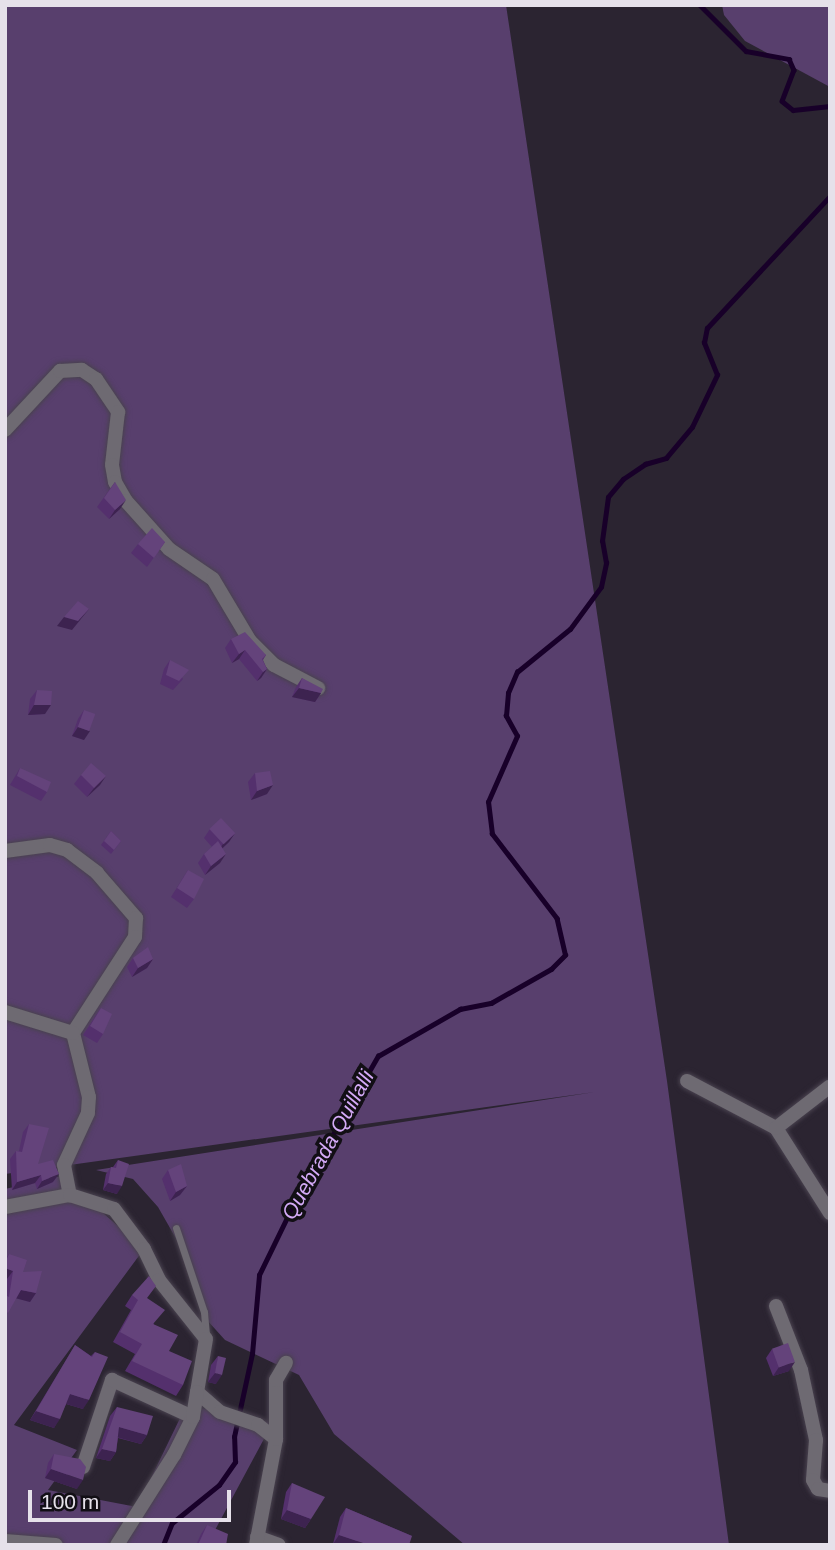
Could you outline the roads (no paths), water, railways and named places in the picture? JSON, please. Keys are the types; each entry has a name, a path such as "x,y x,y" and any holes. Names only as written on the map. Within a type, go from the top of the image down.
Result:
{"street":[{"path":"5,430 60,371 82,369 96,379 118,412 112,465 115,482 126,501 169,549 214,579 250,641 274,665 322,690"},
{"path":"5,851 41,846 67,849 97,873 136,918 135,937 73,1033 89,1097 88,1112 64,1165 70,1195"},
{"path":"5,1012 73,1033"},
{"path":"687,1081 776,1128 828,1208"},
{"path":"776,1128 829,1087"},
{"path":"5,1207 70,1195 114,1209 144,1249 159,1280 206,1339 193,1417 117,1545"},
{"path":"776,1306 801,1370 816,1440 813,1480 818,1489 830,1491"},
{"path":"279,1545 257,1541 276,1439 276,1380 286,1363"},
{"path":"83,1467 112,1380 193,1417"},
{"path":"197,1392 220,1412 258,1425 276,1439"},
{"path":"5,1541 55,1545"}],"lane":[{"path":"176,1228 204,1312 206,1339"}],"waterway":[{"name":"Quebrada Quillalli","path":"700,5 746,51 789,59 794,70 782,101 793,110 830,106"},
{"name":"Quebrada Quillalli","path":"163,1545 172,1523 219,1485 235,1462 234,1437 252,1354 259,1275 296,1199 378,1056 460,1009 491,1003 551,969 565,955 557,919 492,834 488,802 517,736 506,716 508,693 517,672 570,629 601,587 606,563 602,541 608,497 623,479 645,464 666,458 692,427 717,375 704,343 707,328 830,196"}]}
